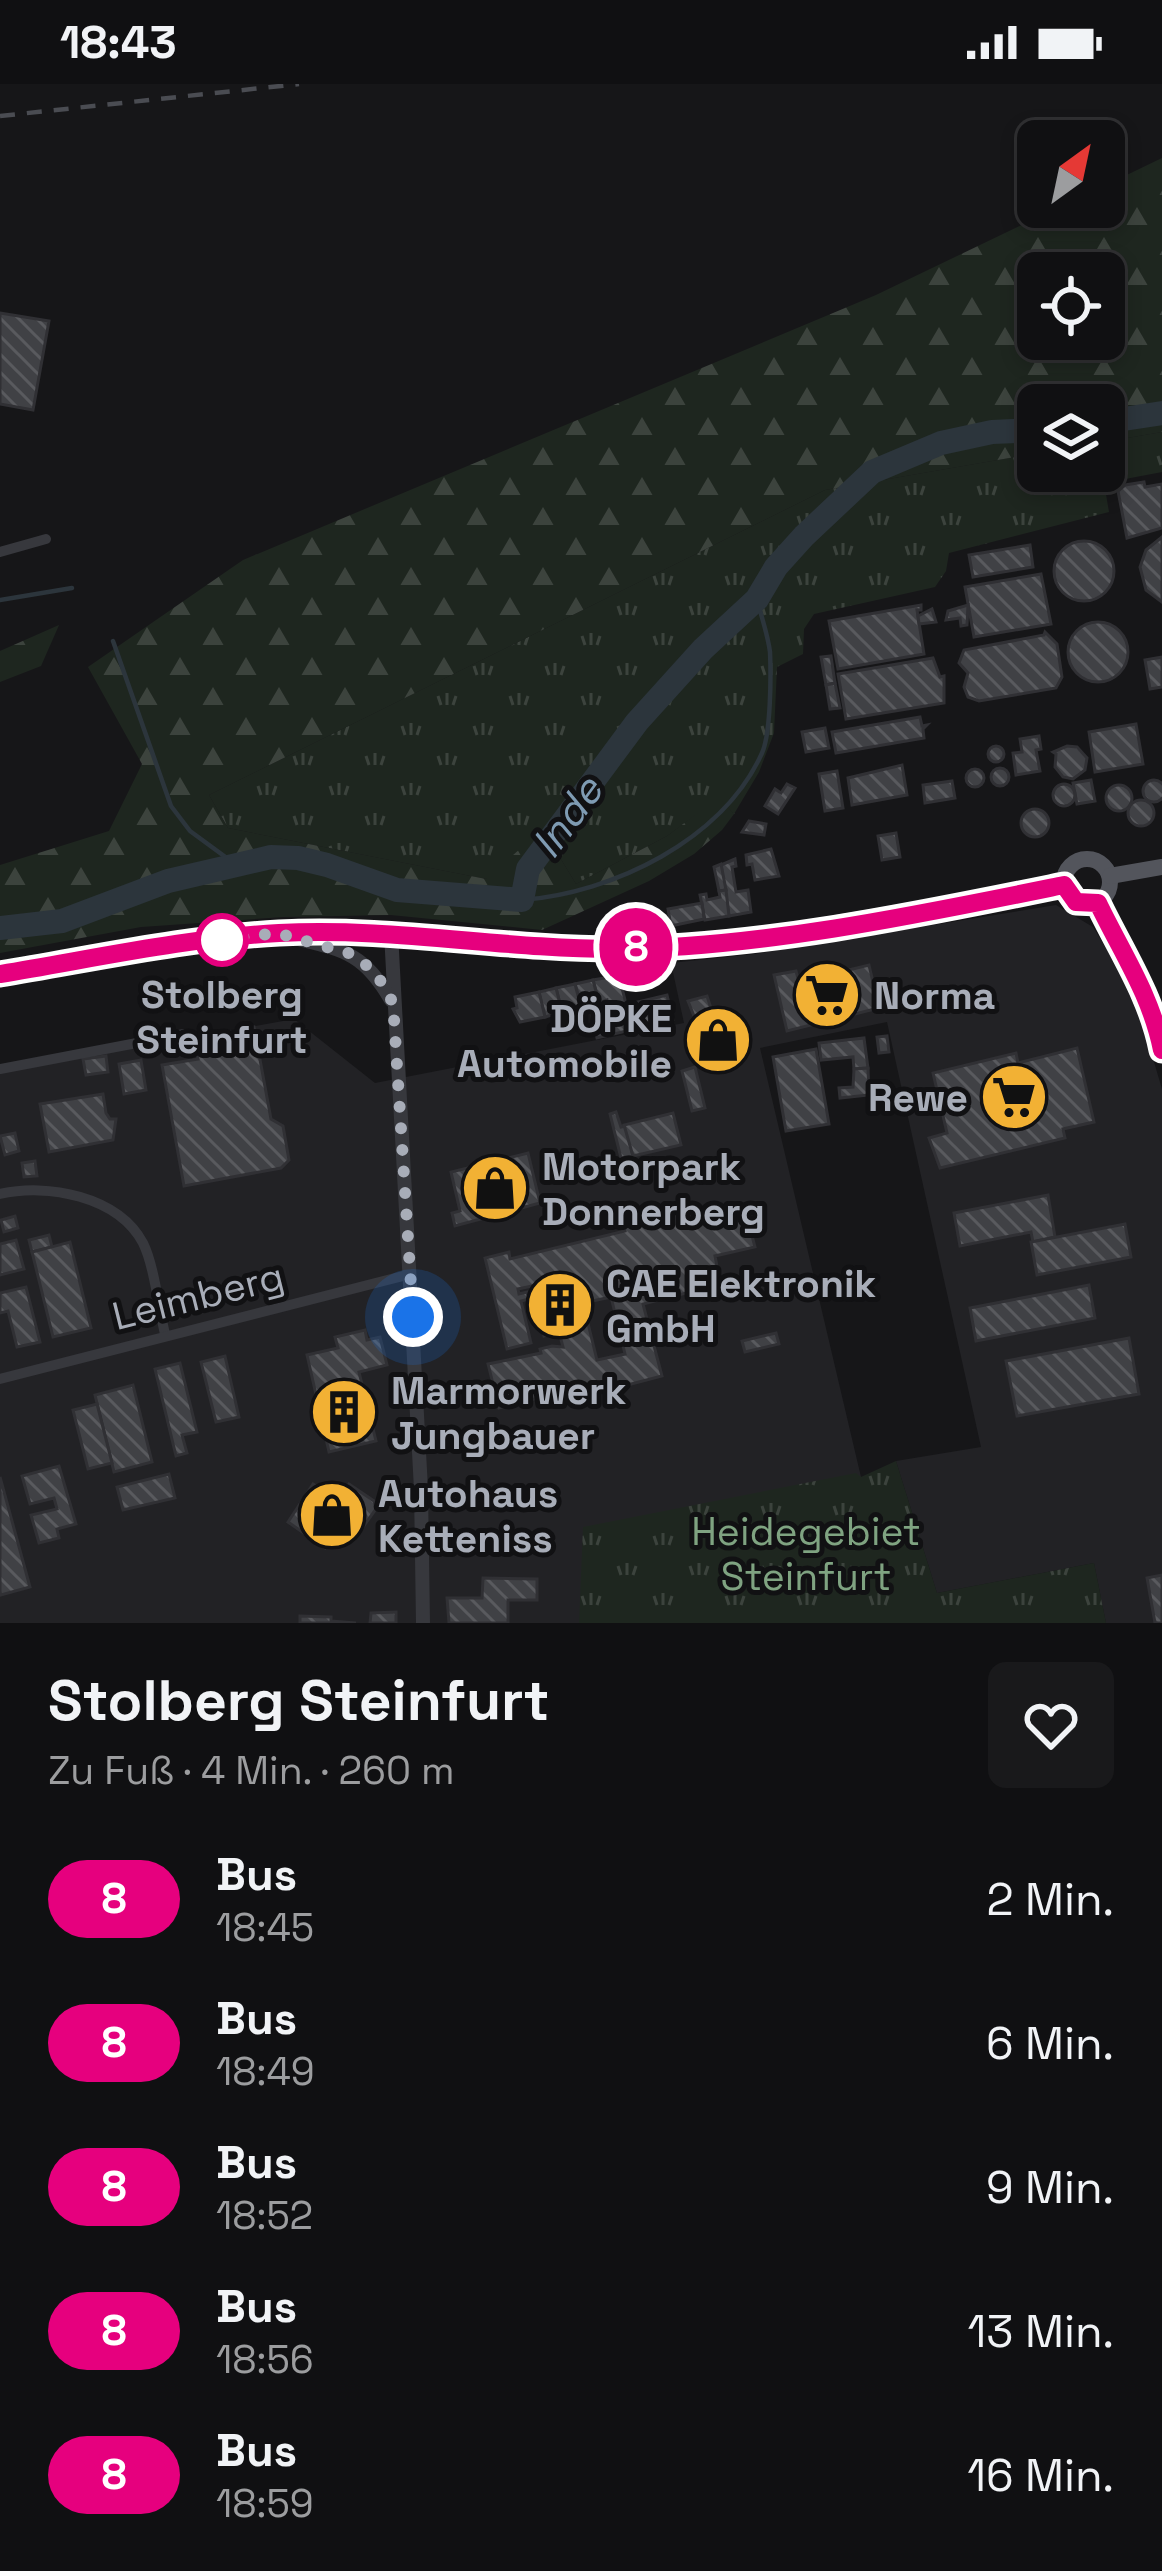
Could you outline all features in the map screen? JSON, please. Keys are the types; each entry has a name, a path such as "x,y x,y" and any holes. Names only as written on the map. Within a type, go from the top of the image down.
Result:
{"main road":[{"path":"1088,858 1102,863 1110,876 1109,889 1098,903 1076,902 1064,885 1068,869 1088,858"},
{"path":"1110,876 1162,867"},
{"path":"0,974 277,933 391,933 615,949 683,944 872,920 1064,885"}],"street":[{"path":"0,552 46,539"},
{"path":"1098,903 1144,986 1162,1050"},
{"path":"277,933 362,960 376,973 393,1003"},
{"path":"391,933 411,1274 423,1623"},
{"path":"0,1069 184,1034"},
{"path":"0,1194 61,1192 111,1210 142,1243 165,1334"},
{"name":"Leimberg","path":"0,1379 411,1274"}],"shaded area":[{"path":"1056,905 1093,927 1133,991 1162,1089 1162,1623 1106,1623 1094,1563 937,1593 896,1461 981,1447 887,1022 760,1048 861,1477 592,1526 587,1623 0,1623 0,1072 294,1019 375,1083 684,1023 671,963"}],"green space":[{"path":"1162,158 1162,432 1125,438 1125,384 1017,384 1017,457 825,490 209,795 228,828 486,879 537,834 556,851 576,884 667,836 719,797 734,814 694,854 649,881 542,930 391,915 283,917 141,927 0,953 0,865 109,831 142,764 88,667 243,560 876,295 1017,227 1125,228 1125,176"},
{"path":"1162,432 1162,472 1125,479 1125,438"},
{"path":"1017,457 1017,492 1106,492 1109,512 949,553 946,571 935,587 814,614 804,629 803,654 777,667 774,733 759,772 734,814 719,798 667,836 576,884 556,851 486,879 228,828 209,795 825,490"},
{"path":"59,625 41,666 0,682 0,651"},
{"name":"Heidegebiet Steinfurt","path":"896,1461 937,1593 1094,1563 1106,1623 579,1623 583,1527 856,1473 861,1477"}],"building":[{"path":"0,313 49,321 33,410 0,404"},
{"path":"1162,484 1162,528 1127,538 1118,492 1125,492 1125,485"},
{"path":"1162,537 1162,602 1146,590 1140,567 1146,550"},
{"path":"1084,541 1105,550 1114,571 1105,592 1084,601 1063,592 1054,571 1063,550"},
{"path":"1030,545 1033,567 973,577 969,555"},
{"path":"1041,574 1051,624 974,637 965,587"},
{"path":"921,605 917,610 924,654 838,669 829,621"},
{"path":"968,605 967,625 961,626 960,618 946,620 948,611"},
{"path":"932,609 936,622 919,624 918,616"},
{"path":"1098,622 1119,631 1128,652 1119,673 1098,682 1077,673 1068,652 1077,631"},
{"path":"1045,632 1057,644 1062,677 1056,688 979,701 968,697 964,687 968,673 959,663 964,650"},
{"path":"831,656 835,683 826,685 821,657"},
{"path":"1162,657 1162,687 1150,689 1145,660"},
{"path":"933,658 940,677 944,676 944,703 846,719 838,674"},
{"path":"835,683 840,708 830,709 826,685"},
{"path":"920,717 922,726 927,725 924,738 836,753 832,732"},
{"path":"1136,724 1143,764 1095,772 1089,732"},
{"path":"825,728 829,748 806,752 802,732"},
{"path":"1039,736 1040,771 1016,775 1013,753 1022,752 1020,739"},
{"path":"996,746 1004,754 996,762 988,754"},
{"path":"1077,747 1087,758 1085,770 1073,779 1063,777 1055,767 1053,752"},
{"path":"902,765 907,795 852,805 848,778"},
{"path":"1000,768 1009,777 1000,786 991,777"},
{"path":"975,769 984,778 975,787 966,778"},
{"path":"837,771 843,808 825,811 819,774"},
{"path":"1091,780 1095,801 1077,804 1073,783"},
{"path":"952,781 955,798 925,803 923,785"},
{"path":"1146,783 1162,783 1162,799 1146,799"},
{"path":"787,784 795,788 778,814 765,806 775,789 781,793"},
{"path":"1064,784 1075,795 1064,806 1053,795"},
{"path":"1119,785 1132,798 1119,811 1106,798"},
{"path":"1141,800 1154,813 1141,826 1128,813"},
{"path":"1035,809 1045,813 1049,823 1045,833 1035,837 1025,833 1021,823 1025,813"},
{"path":"749,821 766,824 764,835 742,832"},
{"path":"896,833 900,857 882,860 878,836"},
{"path":"771,849 779,876 755,880 746,855"},
{"path":"735,859 736,892 748,890 751,912 729,916 721,865"},
{"path":"721,864 726,890 719,891 714,867"},
{"path":"726,890 729,916 705,920 700,895 706,894 707,900"},
{"path":"702,903 704,919 671,926 668,909"},
{"name":"Norma","path":"869,965 879,1008 787,1031 774,975 796,971 799,982"},
{"path":"615,976 626,1004 609,1009 607,1000 599,1003 593,980"},
{"path":"593,980 599,1003 581,1007 575,984"},
{"path":"575,984 581,1007 562,1012 556,988"},
{"path":"556,988 562,1012 545,1017 539,992"},
{"path":"539,992 545,1017 520,1022 513,1009 517,1008 515,997"},
{"path":"667,995 673,1020 597,1038 591,1013"},
{"name":"DÖPKE Automobile","path":"707,996 717,1027 728,1024 736,1052 711,1059 688,1001"},
{"path":"738,1021 747,1050 736,1052 728,1024"},
{"path":"254,1027 271,1119 283,1126 289,1160 281,1168 184,1186 162,1065 198,1059 194,1039"},
{"path":"887,1036 889,1052 879,1053 877,1037"},
{"path":"864,1038 868,1068 854,1069 853,1057 821,1060 819,1043"},
{"name":"Rewe","path":"1077,1048 1094,1122 1063,1129 1065,1138 940,1168 929,1138 947,1133 933,1073 1016,1053 1018,1063"},
{"path":"816,1049 829,1124 786,1131 773,1057"},
{"path":"106,1056 108,1072 86,1075 83,1059"},
{"path":"141,1060 146,1090 124,1094 119,1064"},
{"path":"695,1067 705,1108 692,1111 682,1071"},
{"path":"868,1068 869,1095 840,1098 839,1088 853,1087 854,1069"},
{"path":"103,1094 106,1113 116,1119 113,1140 49,1152 40,1104"},
{"path":"616,1112 621,1127 626,1126 633,1156 621,1158 610,1114"},
{"path":"673,1113 681,1145 633,1156 624,1125"},
{"path":"15,1133 19,1151 5,1155 0,1136"},
{"name":"Motorpark Donnerberg","path":"528,1153 540,1203 455,1226 452,1213 460,1211 451,1172"},
{"path":"35,1161 37,1176 24,1177 22,1163"},
{"path":"1048,1195 1055,1237 1033,1242 1031,1232 960,1246 954,1213"},
{"name":"CAE Elektronik GmbH","path":"681,1201 685,1219 744,1205 755,1247 715,1256 717,1266 698,1270 702,1289 643,1304 662,1376 575,1397 573,1389 499,1408 488,1364 563,1347 559,1332 544,1336 532,1286 518,1289 519,1294 527,1292 529,1299 521,1301 531,1343 507,1349 485,1258 509,1252 510,1259 625,1231 622,1216","holes":["611,1297 625,1354 597,1360 583,1303"]},
{"path":"15,1216 18,1228 4,1232 1,1220"},
{"path":"1125,1224 1131,1257 1037,1275 1031,1242"},
{"path":"49,1235 52,1247 32,1252 29,1240"},
{"path":"16,1240 24,1269 0,1275 0,1244"},
{"path":"70,1242 91,1328 53,1337 32,1252"},
{"path":"1089,1285 1095,1318 976,1341 970,1308"},
{"path":"26,1287 40,1342 17,1347 8,1311 0,1313 0,1293"},
{"name":"Marmorwerk Jungbauer","path":"365,1330 367,1340 380,1337 387,1365 359,1372 376,1441 329,1452 307,1355 338,1348 335,1337"},
{"path":"776,1333 779,1344 745,1352 742,1341"},
{"path":"1129,1338 1139,1394 1017,1416 1006,1361"},
{"path":"225,1356 239,1417 216,1422 201,1362"},
{"path":"180,1363 197,1432 182,1435 187,1453 176,1456 155,1369"},
{"path":"133,1385 152,1462 114,1472 95,1395"},
{"path":"97,1404 112,1463 88,1469 73,1410"},
{"path":"59,1466 76,1524 57,1529 59,1538 39,1543 31,1515 57,1509 54,1498 30,1504 22,1476"},
{"path":"169,1474 175,1498 123,1510 117,1487"},
{"path":"0,1477 30,1587 1,1595 0,1592"},
{"name":"Autohaus Ketteniss","path":"313,1484 338,1501 349,1484 374,1501 376,1509 358,1534 342,1523 325,1548 288,1522"},
{"path":"1162,1575 1162,1623 1155,1623 1147,1578"},
{"path":"483,1578 537,1579 537,1600 508,1600 508,1623 449,1623 447,1598 482,1598"},
{"path":"396,1612 396,1623 370,1623 371,1613"},
{"path":"300,1616 331,1617 331,1621 356,1623 300,1623"}],"waterway":[{"name":"Inde","path":"1125,419 1162,413"},
{"name":"Inde","path":"0,928 62,921 168,881 271,857 327,865 397,890 522,900 528,869 637,722 703,649 757,599 776,567 804,536 872,472 941,443 1017,431"},
{"path":"0,600 72,588"},
{"path":"522,900 592,886 662,856 721,812 744,784 762,753 769,718 770,652 757,599"},
{"path":"113,641 171,806 190,831 235,864"}],"railway":[{"path":"0,116 299,84"}],"bus line":[{"name":"8","path":"0,974 277,933 409,934 615,949 728,941 1064,885 1076,902 1098,903 1144,986 1162,1050"}],"place":[{"name":"Stolberg Steinfurt","path":"222,940"},
{"name":"Norma","path":"827,995"},
{"name":"DÖPKE Automobile","path":"718,1040"},
{"name":"Rewe","path":"1014,1097"},
{"name":"Motorpark Donnerberg","path":"495,1188"},
{"name":"CAE Elektronik GmbH","path":"560,1305"},
{"name":"Marmorwerk Jungbauer","path":"344,1412"},
{"name":"Autohaus Ketteniss","path":"332,1515"}],"route":[{"path":"222,940 277,933 352,954 376,973 393,1003 413,1317"}]}
